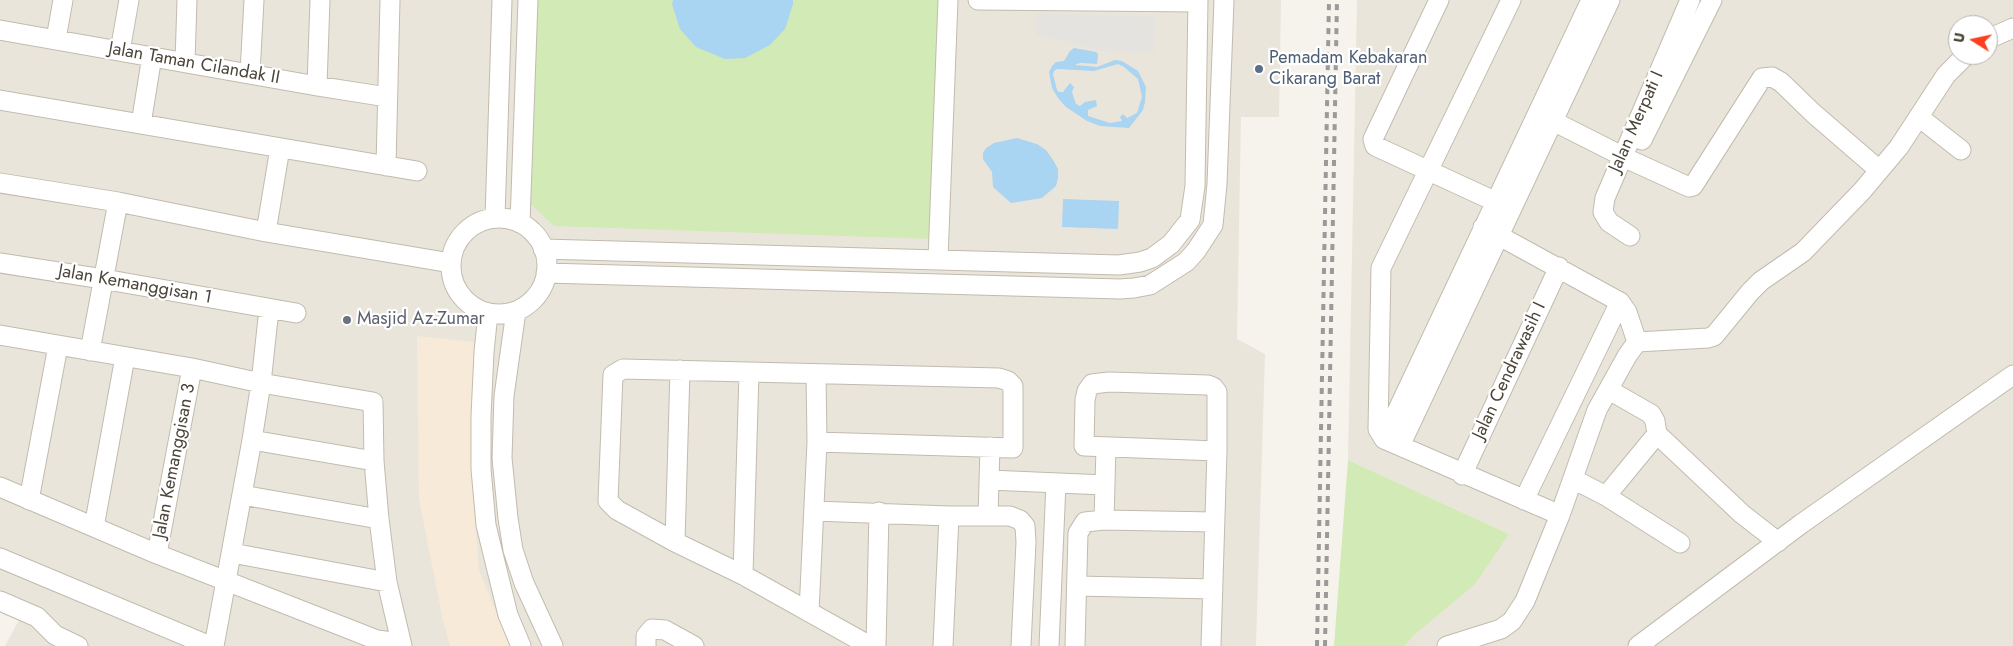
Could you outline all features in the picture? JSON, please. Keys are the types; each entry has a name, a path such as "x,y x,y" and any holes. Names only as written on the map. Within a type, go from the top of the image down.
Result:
{"street":[{"path":"56,40 63,0"},
{"path":"120,51 129,0"},
{"path":"185,62 187,0"},
{"path":"250,73 254,0"},
{"path":"318,86 320,0"},
{"path":"386,166 390,0"},
{"path":"496,218 502,0"},
{"path":"520,223 528,0"},
{"path":"938,259 948,0"},
{"path":"544,249 1125,264 1152,258 1171,244 1190,220 1195,186 1198,1 978,0"},
{"path":"546,273 1120,289 1150,285 1186,262 1196,251 1212,225 1217,184 1224,0"},
{"path":"1439,0 1373,139 1376,146 1503,205"},
{"path":"1511,0 1381,268 1378,429 1392,442 1560,516"},
{"path":"1545,117 1591,0"},
{"path":"1392,442 1545,117 1610,0"},
{"name":"Jalan Merpati I","path":"1630,236 1609,222 1603,212 1608,187 1627,159 1690,0"},
{"path":"1627,159 1712,0"},
{"path":"1998,35 2013,28"},
{"name":"Jalan Taman Cilandak II","path":"0,30 387,97"},
{"path":"141,124 152,56"},
{"path":"1637,342 1708,338 1714,336 1761,281 1803,252 1862,191 1899,147 1946,75 1956,65"},
{"path":"1545,117 1627,159 1685,186 1693,186 1762,78 1767,76 1781,82 1879,170"},
{"path":"0,100 417,172"},
{"path":"1919,117 1961,150"},
{"path":"266,232 280,148"},
{"path":"0,183 118,202 266,232 452,263"},
{"path":"90,351 118,202"},
{"path":"496,218 520,223 530,230 544,249 546,261 546,273 536,296 527,305 516,311 502,314 488,313 476,308 465,300 455,283 452,263 454,250 470,228 482,221 496,218"},
{"path":"1491,231 1620,302 1626,312 1637,342"},
{"name":"Jalan Kemanggisan 1","path":"0,263 103,279 296,314"},
{"name":"Jalan Cendrawasih I","path":"1462,474 1558,267"},
{"path":"1524,500 1620,302"},
{"path":"0,558 212,646 227,580 252,440 261,383 269,309"},
{"path":"516,311 504,396 502,458 508,518 513,550 524,583 553,646"},
{"path":"488,313 481,416 486,525 492,557 508,615 521,646"},
{"path":"0,335 192,368 261,383 370,401 374,404 374,461 386,582 401,644 377,640 158,554 0,487"},
{"path":"1447,646 1501,629 1512,621 1525,601 1560,516 1597,410 1627,356 1637,342"},
{"path":"29,500 58,346"},
{"path":"94,527 125,357"},
{"name":"Jalan Kemanggisan 3","path":"158,554 192,368"},
{"path":"816,442 1013,448 1014,386 1008,381 999,378 623,369 613,375 608,501 616,510 743,576 870,646"},
{"path":"675,542 680,370"},
{"path":"743,576 749,373"},
{"path":"809,612 814,511 816,374"},
{"path":"1638,646 1778,542 2013,375"},
{"path":"1211,646 1217,451 1217,392 1213,387 1199,384 1109,382 1092,384 1087,391 1085,400 1084,446 1217,451"},
{"path":"1609,390 1651,414 1655,421 1657,434 1742,514 1778,542"},
{"path":"1606,496 1657,434"},
{"path":"252,440 374,461"},
{"path":"988,516 990,447"},
{"path":"1104,520 1106,447"},
{"path":"1573,479 1606,496 1680,543"},
{"path":"989,480 1105,485"},
{"path":"1049,646 1056,483"},
{"path":"242,495 379,519"},
{"path":"814,511 949,516 1010,516 1020,520 1025,526 1021,646"},
{"path":"876,646 879,512"},
{"path":"943,646 949,516"},
{"path":"1075,646 1078,533 1085,522 1104,520 1214,522"},
{"path":"232,553 386,582"},
{"path":"1077,586 1213,589"},
{"path":"0,601 36,617 51,640 78,646"},
{"path":"646,646 646,636 652,629 665,630 694,646"}],"shaded area":[{"path":"0,0 1281,0 1279,117 1241,117 1237,339 1265,354 1256,646 5,646 19,620 0,612"},
{"path":"1357,0 2013,0 2013,646 1405,646 1509,534 1348,460"},
{"path":"1037,13 1155,17 1154,52 1101,51 1036,35"},
{"path":"417,336 474,342 471,461 479,570 510,646 450,646 443,621 419,499"}],"green space":[{"path":"536,0 938,0 931,239 554,226 529,202"},
{"path":"1348,460 1509,534 1475,584 1413,636 1405,646 1334,646"}],"water":[{"path":"673,0 793,0 793,4 785,29 770,45 745,58 725,59 696,47 680,29 672,4"},
{"path":"1074,48 1098,54 1097,64 1081,63 1076,65 1097,67 1115,60 1122,61 1138,71 1146,87 1145,102 1143,110 1129,128 1100,126 1087,121 1066,107 1058,98 1052,88 1049,72 1056,62 1064,61","holes":["1118,64 1138,79 1142,97 1137,113 1127,118 1123,114 1120,117 1122,121 1110,123 1088,116 1088,110 1097,106 1096,100 1085,102 1080,106 1076,104 1072,92 1074,87 1070,83 1063,92 1059,92 1053,74 1057,69 1094,71"]},
{"path":"1017,138 1037,144 1046,150 1058,169 1058,178 1056,186 1042,198 1011,203 993,187 992,172 983,159 983,153 986,148 994,143"},
{"path":"1063,199 1119,201 1118,229 1062,227"}],"railway":[{"path":"1317,646 1329,0"},
{"path":"1325,646 1337,0"}],"place":[{"name":"Pemadam Kebakaran Cikarang Barat","path":"1259,69"},
{"name":"Masjid Az-Zumar","path":"347,320"}]}
